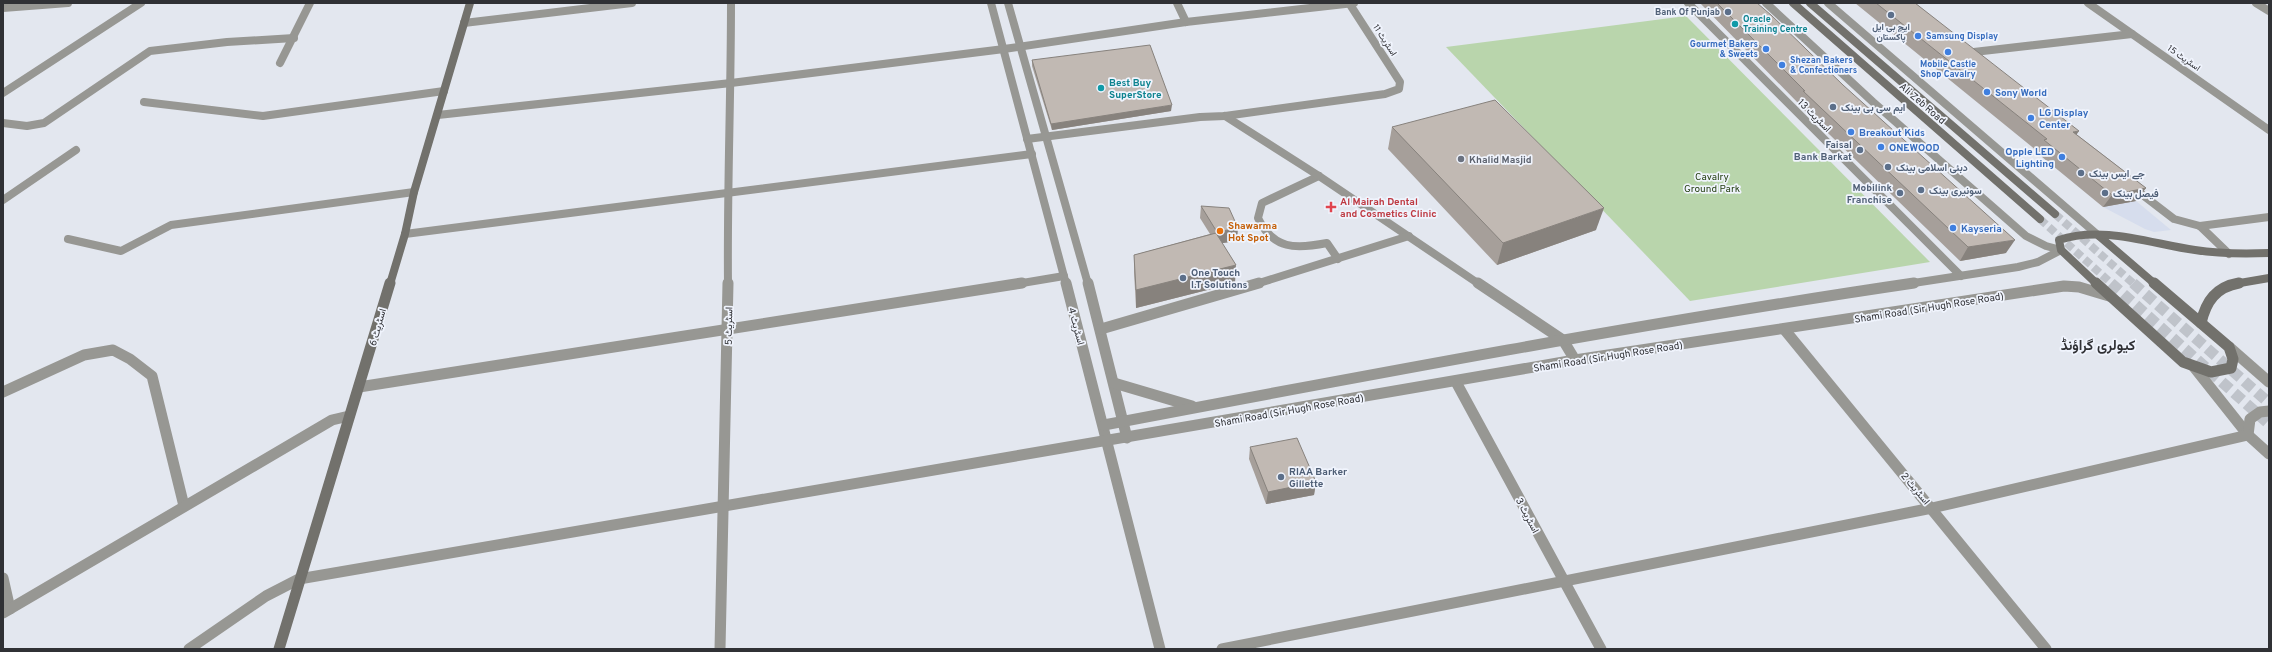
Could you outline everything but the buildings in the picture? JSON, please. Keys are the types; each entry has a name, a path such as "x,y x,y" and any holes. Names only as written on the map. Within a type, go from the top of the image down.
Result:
{"main road":[{"name":"اسٹریٹ 6","path":"280,649 299,579 405,234 414,192 470,3"},
{"name":"Ali Zeb Road","path":"1793,3 2040,219"},
{"name":"Ali Zeb Road","path":"1810,3 2055,214"},
{"path":"2099,236 2229,347 2233,359 2231,368 2211,372 2194,368 2183,362 2109,296 2061,250 2059,240 2064,237 2078,235 2099,236 2229,254 2269,253"},
{"path":"2201,323 2204,306 2208,299 2222,287 2269,278"}],"street":[{"path":"3,8 68,3"},
{"path":"3,93 141,3"},
{"path":"280,63 294,38 310,3"},
{"path":"464,23 632,3"},
{"name":"اسٹریٹ 5","path":"720,649 722,507 728,328 727,193 731,82 730,3"},
{"name":"اسٹریٹ 4","path":"991,3 1104,425 1160,649"},
{"path":"1008,3 1101,329 1127,438"},
{"path":"1177,3 1186,22"},
{"path":"438,115 1004,49 1186,22 1351,3"},
{"name":"اسٹریٹ 11","path":"1225,116 1385,94 1399,89 1400,82 1351,3"},
{"name":"اسٹریٹ 13","path":"1688,3 1961,276"},
{"path":"1766,3 1873,102 2026,236 2046,246 2061,250"},
{"path":"1828,3 2099,236"},
{"name":"اسٹریٹ 15","path":"2088,3 2269,130"},
{"path":"2256,3 2269,11"},
{"path":"1977,63 1961,51 2132,34"},
{"path":"3,122 27,126 44,123 150,52 227,42 294,38"},
{"path":"144,102 263,116 444,91"},
{"path":"1027,139 1200,117 1225,116 1320,176 1563,340 1575,360"},
{"path":"3,200 76,150"},
{"path":"405,234 1032,154"},
{"path":"1320,176 1262,203 1258,218 1264,232 1274,240 1288,245 1311,246 1327,243 1338,258"},
{"path":"2124,180 2174,219 2200,226 2269,217"},
{"path":"68,239 121,251 171,225 414,192"},
{"path":"2200,226 2229,254"},
{"path":"1101,329 1409,236"},
{"name":"Shami Road (Sir Hugh Rose Road)","path":"1104,425 1194,407 1764,305 2030,265 2048,258 2061,250"},
{"path":"359,387 1064,276"},
{"name":"Shami Road (Sir Hugh Rose Road)","path":"189,649 266,596 299,579 1108,442 1575,360 2064,286 2079,287 2109,296"},
{"name":"اسٹریٹ 2","path":"1784,329 2046,649"},
{"path":"2229,347 2269,382"},
{"path":"3,392 59,368 84,355 113,350 130,359 152,376 184,506"},
{"path":"2194,368 2248,435 2269,454"},
{"name":"اسٹریٹ 3","path":"1456,382 1601,649"},
{"path":"1114,383 1194,407"},
{"path":"2248,435 2250,419 2254,415 2269,411"},
{"path":"3,578 6,611 332,420 349,416"},
{"path":"1222,649 1932,508 2248,435"}],"shaded area":[{"path":"2136,201 2171,230 2154,232 2145,229 2103,207"}],"green space":[{"name":"Cavalry Ground Park","path":"1686,16 1930,262 1690,301 1446,47"}],"tunnel":[{"path":"2055,214 2134,284"},
{"path":"2040,219 2112,284"},
{"path":"2111,283 2269,424"},
{"path":"2133,283 2269,403"}],"place":[{"name":"Bank Of Punjab","path":"1728,12"},
{"name":"ایچ بی ایل پاکستان","path":"1891,15"},
{"name":"Oracle Training Centre","path":"1735,24"},
{"name":"Samsung Display","path":"1918,36"},
{"name":"Gourmet Bakers & Sweets","path":"1766,49"},
{"name":"Mobile Castle Shop Cavalry","path":"1948,52"},
{"name":"Shezan Bakers & Confectioners","path":"1782,65"},
{"name":"Best Buy SuperStore","path":"1101,88"},
{"name":"Sony World","path":"1987,92"},
{"name":"ایم سی بی بینک","path":"1833,107"},
{"name":"LG Display Center","path":"2031,118"},
{"name":"Breakout Kids","path":"1851,132"},
{"name":"ONEWOOD","path":"1881,147"},
{"name":"Faisal Bank Barkat","path":"1860,150"},
{"name":"Opple LED Lighting","path":"2062,157"},
{"name":"Khalid Masjid","path":"1461,159"},
{"name":"دبئی اسلامی بینک","path":"1888,167"},
{"name":"جے ایس بینک","path":"2081,173"},
{"name":"سونیری بینک","path":"1921,190"},
{"name":"Mobilink Franchise","path":"1900,193"},
{"name":"فیصل بینک","path":"2105,193"},
{"name":"Al Mairah Dental and Cosmetics Clinic","path":"1331,207"},
{"name":"Kayseria","path":"1953,228"},
{"name":"Shawarma Hot Spot","path":"1220,231"},
{"name":"One Touch I.T Solutions","path":"1183,278"},
{"name":"RIAA Barker Gillette","path":"1281,477"}],"district":[{"name":"کیولری گراؤنڈ","path":"2098,345"}]}
